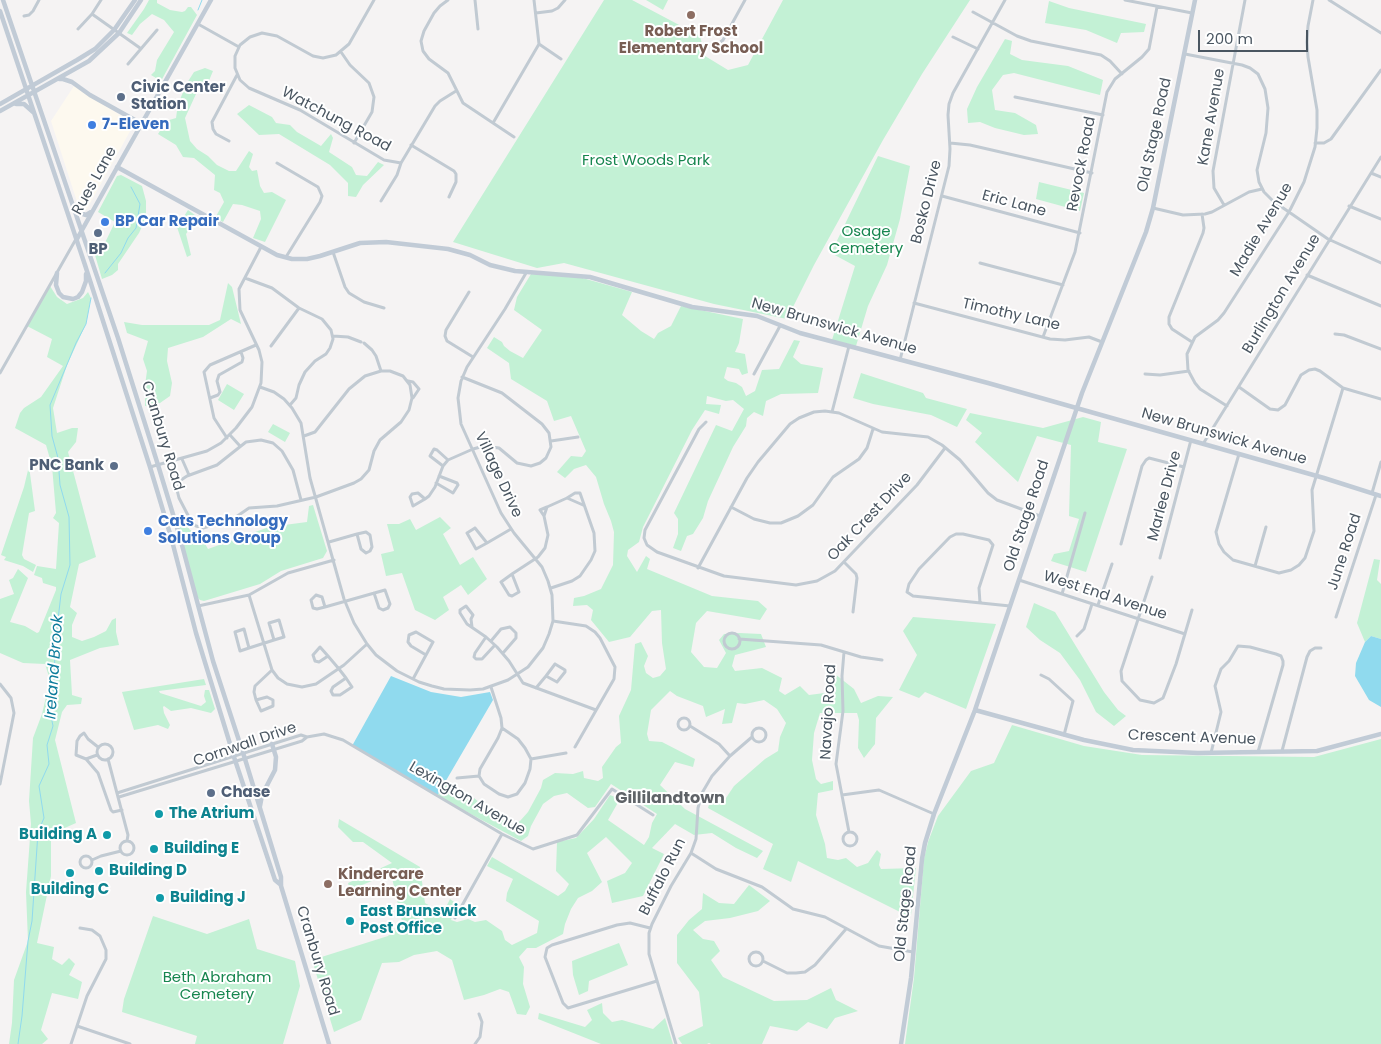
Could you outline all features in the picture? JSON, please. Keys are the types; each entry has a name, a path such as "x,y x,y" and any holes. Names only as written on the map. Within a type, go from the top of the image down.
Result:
{"main road":[{"name":"Cranbury Road","path":"3,0 82,231 158,465 179,534 213,661 281,877 281,885 329,1044"},
{"path":"0,104 86,55 116,32 135,0"},
{"path":"0,111 89,61 116,32 141,0"},
{"name":"Rues Lane","path":"77,239 211,0"},
{"name":"Old Stage Road","path":"901,1044 922,860 934,814 975,710 1076,408 1134,264 1153,208 1195,0"},
{"name":"Cranbury Road","path":"0,11 77,239 150,467 171,537 196,633 235,759 275,880 281,885"},
{"path":"55,80 63,79 72,82 90,95 142,124"},
{"path":"10,106 22,104 34,112"},
{"name":"New Brunswick Avenue","path":"117,167 261,248 277,255 307,259 360,244 378,242 436,247 459,252 502,269 526,273 590,277 692,307 756,316 800,334 1191,440 1377,495"},
{"path":"73,206 83,214 93,209"},
{"path":"57,273 56,285 58,293 66,298 76,298 85,286 85,265"},
{"name":"Crescent Avenue","path":"975,710 1064,735 1133,750 1211,753 1317,751 1381,734"},
{"path":"260,810 262,795 275,770 276,763 273,747"}],"street":[{"path":"24,16 29,15 33,11 40,0"},
{"path":"78,29 92,14 101,0"},
{"path":"229,141 216,134 212,122 237,75 234,62 239,47 250,37 265,33 277,36 307,54 316,57 330,57 341,52 350,42 374,0"},
{"path":"448,0 440,6 429,22 422,36 422,46 429,59 448,73 463,103 514,137"},
{"path":"475,0 478,29"},
{"path":"493,123 538,44 534,0"},
{"path":"536,12 552,11 558,8 565,0"},
{"path":"716,46 723,40 745,0"},
{"name":"Bosko Drive","path":"900,360 949,166 950,143 948,121 950,104 954,93 1005,0"},
{"path":"1125,0 1193,13"},
{"name":"Kane Avenue","path":"1224,205 1214,188 1213,171 1245,0"},
{"name":"Madie Avenue","path":"1192,342 1198,334 1214,324 1224,313 1289,212 1304,182 1315,143 1318,110 1307,42 1308,26 1314,0"},
{"path":"1329,0 1381,32"},
{"name":"Revock Road","path":"1043,337 1071,266 1080,233 1109,89 1149,49 1157,6"},
{"path":"973,12 1016,36 1031,41 1101,55 1110,61 1122,74"},
{"path":"92,14 140,48"},
{"path":"198,24 239,47"},
{"path":"128,64 157,30"},
{"path":"953,37 978,49"},
{"path":"538,44 561,59"},
{"path":"341,52 350,65 369,84 374,97 372,112 354,143"},
{"path":"1185,54 1233,63 1247,67 1255,72 1262,80 1266,89 1268,121 1257,170 1262,189 1270,198 1328,240 1381,263"},
{"path":"1315,143 1324,143 1331,139 1381,70"},
{"name":"Watchung Road","path":"237,75 249,88 300,110 384,160 401,164"},
{"path":"381,201 397,175 411,145 435,106 456,91"},
{"path":"1015,97 1103,115"},
{"path":"950,143 970,145 1092,173"},
{"path":"411,145 454,171 457,178 449,197"},
{"name":"Burlington Avenue","path":"1203,444 1381,157"},
{"path":"277,163 318,187 322,196 286,257"},
{"path":"1371,173 1381,177"},
{"path":"1153,208 1182,215 1202,214 1212,212 1249,192 1262,189"},
{"name":"Eric Lane","path":"942,196 1080,233"},
{"path":"1349,206 1381,219"},
{"path":"1202,214 1203,234 1169,317 1169,324 1172,329 1192,342 1187,354 1188,371 1193,380 1200,389 1227,406"},
{"name":"Rues Lane","path":"0,373 77,239"},
{"path":"150,467 207,451 228,437 252,407 260,387 262,362 240,310 239,289 261,248"},
{"path":"334,252 345,287 349,293 364,302 384,308"},
{"path":"980,263 1063,285"},
{"name":"Village Drive","path":"260,387 274,392 290,405 298,418 304,436 310,478 345,601 354,623 367,644 386,663 413,679 432,686 457,690 483,689 517,675 539,655 549,634 553,621 551,588 545,573 501,513 461,424 459,391 462,377 473,357 505,310 526,273"},
{"path":"1307,274 1381,306"},
{"path":"245,278 272,288 300,308 324,320 333,336 328,352 315,361 305,372 296,398 290,405"},
{"path":"469,292 446,330 445,336 447,341 473,357"},
{"name":"Timothy Lane","path":"914,303 1043,337 1065,340 1089,337 1102,342"},
{"path":"271,346 300,308"},
{"path":"754,374 780,326"},
{"path":"1335,334 1344,335 1381,349"},
{"path":"333,336 348,337 362,342 376,356 381,371"},
{"path":"240,446 228,437 214,418 204,378 206,369 210,365 256,345"},
{"path":"832,412 849,346"},
{"path":"210,398 218,395 220,392 217,381 219,375 242,362 241,352"},
{"path":"1239,387 1268,408 1280,409 1285,405 1301,375 1315,369 1342,388 1381,399"},
{"path":"301,500 293,470 278,447 270,442 261,440 249,441 217,465 188,476 179,483 178,494 191,521 200,528 233,519 249,508 277,506 316,497 354,483 361,479 371,465 377,445 384,436 401,422 409,410 412,390 407,381 398,373 381,371 365,376 349,389 315,432 304,436"},
{"path":"1145,374 1160,375 1188,371"},
{"path":"425,499 418,493 412,494 410,497 413,506 425,499 436,487 443,466 448,460 473,449 484,446 499,448 517,463 531,466 540,463 550,452 550,433 546,427 502,393 462,377"},
{"path":"407,381 413,382 419,389 418,393 412,398"},
{"path":"1239,454 1216,535 1220,547 1233,560 1282,573 1294,569 1303,561 1314,532 1312,490 1342,388"},
{"path":"698,568 747,478 758,462 790,424 809,413 820,411 832,412 873,430 891,434 928,437 960,460 988,493 997,500 1040,516"},
{"name":"Oak Crest Drive","path":"706,422 699,429 644,530 645,541 652,550 724,576 796,585 810,583 823,578 844,562 917,484 945,448"},
{"path":"731,507 746,516 770,523 781,523 798,516 813,505 833,477 859,459 870,442 873,430"},
{"path":"551,441 578,437"},
{"name":"Marlee Drive","path":"1160,558 1191,440"},
{"path":"443,466 432,458 430,454 436,449 448,460"},
{"path":"182,458 188,476"},
{"path":"1121,544 1142,466 1146,460 1149,458 1184,467"},
{"name":"June Road","path":"1336,617 1377,495 1381,462"},
{"path":"436,483 453,492 458,485 439,476"},
{"path":"512,574 519,592 512,596 501,582 512,574 535,559 542,553 548,535 544,516 547,507 575,493 580,493 594,533 595,545 591,560 584,572 572,581 551,588"},
{"path":"567,498 583,505"},
{"path":"1062,594 1085,513"},
{"path":"1255,566 1266,526"},
{"path":"487,543 476,528 467,533 475,549 487,543 511,529"},
{"path":"329,542 358,534 368,533 372,547 370,551 366,553 362,551 358,534"},
{"path":"980,602 979,588 993,545 989,540 963,534 956,534 950,537 919,569 909,584 907,592 913,596 1010,606"},
{"path":"197,606 249,595 288,573 334,560"},
{"path":"844,562 856,574 857,578 853,612"},
{"path":"1098,605 1112,564"},
{"path":"1152,577 1121,671 1122,681 1140,700 1154,703 1163,698 1192,610"},
{"name":"West End Avenue","path":"1019,580 1185,634"},
{"path":"325,607 320,595 312,598 313,608 317,609 325,607 345,601 374,593 385,590 390,604 388,608 383,610 379,608 374,593"},
{"path":"249,595 262,644 272,670 284,682 302,687 320,682 367,644"},
{"path":"1077,636 1084,629 1092,604"},
{"path":"472,627 471,619 473,615 466,606 460,610 460,613 467,624 491,641 503,653 523,683 596,710"},
{"path":"249,648 244,629 235,632 240,651 284,637 279,620 269,623 274,640"},
{"path":"553,621 591,628 600,638 616,671 614,679 575,747"},
{"path":"491,641 501,629 510,627 516,633 516,638 503,653"},
{"path":"413,679 426,655 433,642 418,633 411,634 408,638 409,644 426,655"},
{"path":"739,639 738,646 735,649 728,648 724,644 725,637 729,634 735,634 739,639 815,644 861,658 882,660"},
{"path":"486,637 474,653 476,659 482,659 495,645"},
{"path":"1211,753 1221,712 1215,686 1221,668 1230,660 1238,646 1250,647 1281,656 1284,665 1258,752"},
{"path":"328,656 322,662 315,661 314,653 320,647 339,668 346,678 352,687 340,695 333,695 333,688 346,678"},
{"path":"1282,752 1307,657 1310,651 1315,648 1322,648"},
{"name":"Navajo Road","path":"844,652 842,711 836,764 849,832"},
{"path":"536,688 555,664 565,670 557,682 546,676"},
{"path":"256,700 268,697 273,700 272,708 259,710 256,700 254,692 255,686 272,670"},
{"path":"1041,676 1049,679 1073,701 1064,735"},
{"path":"0,684 11,698 14,713 0,784"},
{"path":"491,686 501,718 502,728 480,769 479,776 484,784 499,794 505,797 512,797 517,794 525,783 529,774 531,759 518,739 502,728"},
{"path":"681,718 687,718 691,722 690,726 685,730 681,729 678,726 678,722 681,718"},
{"path":"690,726 719,744 730,756"},
{"name":"Buffalo Run","path":"676,1044 648,948 650,928 671,886 691,853 696,839 698,808 702,793 712,776 730,756 752,737 753,731 756,728 762,728 766,733 766,737 761,742 755,741 752,737"},
{"path":"98,748 84,733 77,741 76,755 86,759 98,773 111,810 113,812 122,810"},
{"name":"Lexington Avenue","path":"307,736 324,734 343,740 502,834 533,849 577,835 612,789 652,815"},
{"name":"Cornwall Drive","path":"118,795 273,747 302,741 307,736"},
{"path":"98,748 105,744 112,748 112,756 108,760"},
{"path":"97,755 98,748"},
{"path":"531,759 566,753"},
{"path":"86,759 97,755"},
{"path":"97,755 100,759 108,760"},
{"path":"108,760 128,835 127,841"},
{"path":"457,778 479,776"},
{"path":"842,795 878,790 934,814"},
{"path":"849,832 855,835 856,839 855,844 849,846 845,845 842,839 849,832"},
{"path":"456,918 502,834"},
{"path":"127,841 134,844 134,853 130,855 126,856 120,851 121,844 127,841"},
{"path":"92,860 120,851"},
{"path":"691,853 716,869 762,887 793,909 819,915 879,946 913,952"},
{"path":"650,928 630,923 617,925 552,945 546,951 545,957 562,1003 568,1008 657,981"},
{"path":"71,1044 87,996 106,959 106,950 100,936 92,930 80,928"},
{"path":"763,961 787,972 796,974 804,972 814,965 846,929"},
{"path":"754,952 758,952 763,956 763,961 758,966 753,965 749,960 754,952"},
{"path":"475,1044 480,1036 482,1022 480,1014"},
{"path":"77,1026 130,1044"}],"shaded area":[{"path":"74,86 134,124 87,209 79,208 51,121"}],"green space":[{"path":"149,0 157,0 157,3 170,10 182,12 191,7 197,15 161,81 151,75 155,71 157,60 174,32 164,20 152,14 140,24 132,35 127,33"},
{"name":"Frost Woods Park","path":"604,0 632,0 700,36 705,56 728,70 748,65 783,0 970,0 922,74 883,140 814,265 787,319 714,304 564,263 537,268 453,242"},
{"path":"646,0 668,0 663,10"},
{"path":"1049,1 1069,8 1146,24 1144,32 1121,33 1117,43 1086,30 1045,23"},
{"path":"1005,39 1012,41 1010,54 1022,60 1068,66 1103,80 1100,95 1014,73 1003,75 992,90 995,110 1015,113 1036,125 1038,134 1024,135 995,128 980,122 968,123 967,109 977,87"},
{"path":"205,68 213,71 208,83 196,94 185,118 190,141 217,165 229,171 236,171 249,151 253,154 249,167 252,171 257,170 260,186 264,193 272,192 286,200 265,242 253,238 261,219 260,211 233,204 223,222 215,218 224,202 220,193 214,190 215,175 194,158 183,157 176,145 158,134 166,121 176,118 178,104 194,72"},
{"path":"249,105 272,117 276,123 290,125 297,132 321,146 331,134 333,138 329,152 352,167 356,175 367,176 378,162 384,165 363,185 356,197 348,196 348,183 330,165 279,134 259,135 237,114"},
{"name":"Osage Cemetery","path":"878,156 910,166 900,219 887,265 868,306 856,346 832,340 855,266 831,253"},
{"path":"121,175 142,186 146,201 146,218 139,233 118,264 118,270 102,279 95,255 101,251 115,222 98,212 117,176"},
{"path":"1039,182 1084,193 1080,211 1036,199"},
{"path":"188,210 203,221 201,225 191,227 186,234 191,255 187,257 177,227"},
{"path":"531,274 579,277 632,292 622,315 654,339 658,333 671,326 681,306 743,319 739,343 735,352 745,354 748,373 742,375 739,369 727,367 724,378 742,387 746,396 755,391 762,370 779,369 794,340 800,341 793,357 801,364 823,368 818,393 781,394 766,401 763,416 754,412 747,418 746,426 733,447 708,501 703,518 693,534 687,536 681,551 673,548 678,534 678,519 674,513 716,425 732,431 744,409 733,400 726,401 707,396 706,404 721,405 719,414 705,410 692,430 643,527 639,542 628,550 627,556 637,572 646,556 650,559 647,569 712,596 758,601 767,609 760,620 707,611 696,623 691,652 704,667 717,668 726,653 719,640 724,634 761,634 766,647 735,655 732,666 735,671 762,668 782,678 779,691 785,695 800,686 809,695 832,692 835,674 854,689 861,703 878,696 893,697 876,718 875,744 864,758 858,748 859,720 857,713 820,713 814,733 812,760 816,779 821,784 833,781 833,790 818,793 816,815 825,844 827,858 838,860 846,858 857,867 868,863 877,850 881,854 879,865 881,869 916,868 911,915 906,915 798,861 791,882 763,869 773,844 708,808 710,801 722,804 734,786 765,759 778,751 780,737 786,723 777,709 764,700 745,704 737,703 732,723 722,724 725,709 706,717 703,706 677,696 670,691 651,710 647,734 649,741 662,742 695,759 693,767 675,762 660,785 685,809 763,851 757,858 712,833 694,835 675,824 652,848 664,854 643,896 612,903 607,881 625,873 632,863 606,837 587,853 602,882 592,891 578,898 571,909 563,934 536,948 527,948 519,957 524,967 523,984 530,1007 526,1015 517,1014 509,992 500,989 464,1000 452,960 437,951 414,955 399,962 382,963 361,1020 334,1032 312,960 388,936 402,921 392,878 384,876 350,890 348,883 392,863 363,842 353,842 338,827 339,819 420,867 425,903 443,913 450,899 457,904 451,920 457,922 468,919 475,922 486,920 502,931 505,940 512,945 537,933 539,921 506,901 513,879 487,866 492,857 558,896 565,891 569,884 556,871 557,842 576,838 594,819 610,795 620,799 608,820 644,845 649,837 652,823 657,814 611,784 595,807 588,808 567,793 554,796 543,804 531,826 528,836 521,841 437,796 446,781 456,797 464,797 472,802 474,798 492,813 512,825 520,821 528,812 541,788 543,780 555,773 573,774 583,771 584,778 598,781 603,778 602,767 621,743 619,716 631,690 635,644 641,642 648,656 644,666 646,673 653,678 660,676 666,669 662,643 661,610 652,611 630,637 609,642 591,620 593,610 587,605 573,606 574,598 601,589 613,565 614,532 611,521 596,477 586,465 574,469 565,478 557,472 571,456 582,457 586,451 571,416 554,421 547,401 511,379 509,363 487,348 494,337 502,342 510,351 523,358 542,330 514,310 517,297"},
{"path":"228,283 232,287 241,324 231,319 203,337 168,348 167,361 172,383 170,396 160,403 145,406 147,371 143,359 148,341 127,333 124,322 142,325 209,325 220,320"},
{"path":"50,286 57,297 67,304 83,298 88,292 91,298 86,324 67,365 53,408 57,433 78,428 76,442 68,452 96,557 79,564 70,607 77,613 72,625 72,637 82,641 94,637 106,631 112,620 116,618 116,632 119,645 100,648 70,660 72,695 82,698 81,704 67,705 62,712 55,740 76,823 51,834 51,876 37,943 54,947 52,959 62,965 69,958 75,964 69,975 82,982 78,999 52,993 41,1030 48,1039 42,1044 9,1044 14,980 28,941 26,892 31,824 29,801 33,738 42,714 50,680 45,664 23,663 0,653 0,599 14,594 9,580 13,578 18,569 28,578 10,622 25,626 37,633 56,590 56,587 43,583 42,578 34,575 37,566 56,569 59,523 53,518 56,513 52,466 46,445 15,428 20,413 24,408 41,397 63,366 47,357 52,339 27,326"},
{"path":"861,373 923,393 926,398 967,409 957,427 931,415 873,404 853,398"},
{"path":"227,384 244,394 234,410 218,400"},
{"path":"970,413 1043,428 1083,417 1101,422 1098,442 1127,449 1086,572 1051,561 1054,554 1069,551 1079,519 1069,516 1071,445 1037,436 1018,482 975,442 982,433 966,420"},
{"path":"273,424 290,433 285,442 268,432"},
{"path":"29,466 35,511 29,513 22,555 24,559 36,565 33,572 23,566 4,560 6,557 1,555 24,487"},
{"path":"313,505 327,551 323,558 281,571 260,584 204,601 197,597 177,520 182,519 190,530 199,533 208,549 269,527 307,522 309,506"},
{"path":"440,517 451,528 443,534 460,565 473,557 487,579 468,595 461,585 443,597 449,610 435,620 415,610 402,573 386,576 381,554 394,551 387,524 399,524 410,519 416,530"},
{"path":"1374,559 1380,560 1377,580 1381,584 1381,639 1371,636 1365,642 1357,623"},
{"path":"1034,603 1055,612 1104,692 1118,710 1126,716 1114,726 1096,712 1080,680 1060,653 1040,640 1026,627"},
{"path":"913,617 996,624 966,709 925,692 919,698 899,690 917,655 903,631"},
{"path":"204,679 206,685 159,691 160,693 201,706 206,702 205,690 209,690 215,709 211,713 191,708 171,711 164,706 164,713 170,725 168,729 158,725 134,730 122,692"},
{"path":"1012,725 1084,746 1142,755 1314,757 1381,739 1381,1044 905,1044 914,978 924,859 928,842 938,816 971,771 994,763"},
{"path":"749,885 770,901 758,911 730,918 705,921 693,930 703,939 714,941 720,951 711,960 723,977 774,1001 807,1000 831,988 836,1000 858,1011 835,1018 827,1029 808,1022 797,1031 770,1026 762,1044 682,1044 678,1038 703,1026 699,992 677,963 677,935 689,920 702,909 703,893 719,903 734,904"},
{"name":"Beth Abraham Cemetery","path":"153,916 207,934 249,919 257,949 295,961 300,986 283,1044 195,1044 197,1036 122,1012 124,999"},
{"path":"619,943 628,965 589,981 588,991 579,995 573,975 572,961"},
{"path":"602,1003 603,1013 612,1022 622,1020 653,1029 665,1018 673,1044 601,1044 538,1019 539,1013 585,1027 592,1020 587,1010"}],"water":[{"path":"1371,636 1381,639 1381,707 1369,700 1355,676 1356,663 1365,642"},
{"path":"391,676 431,692 461,697 490,692 493,700 437,796 352,746"}],"waterway":[{"name":"Ireland Brook","path":"198,10 202,0"},
{"name":"Ireland Brook","path":"105,273 121,253 128,238 136,228 140,204 131,187"},
{"name":"Ireland Brook","path":"18,1044 28,941 32,921 38,832 44,818 39,786 49,764 47,745 53,726 50,711 54,688 55,645 61,594 70,565 69,517 60,485 58,458 52,436 50,405 86,324 91,298"}],"place":[{"name":"Robert Frost Elementary School","path":"691,15"},
{"name":"Civic Center Station","path":"121,97"},
{"name":"7-Eleven","path":"92,125"},
{"name":"BP Car Repair","path":"105,222"},
{"name":"BP","path":"98,233"},
{"name":"PNC Bank","path":"114,466"},
{"name":"Cats Technology Solutions Group","path":"148,531"},
{"name":"Chase","path":"211,793"},
{"name":"The Atrium","path":"159,814"},
{"name":"Building A","path":"107,835"},
{"name":"Building E","path":"154,849"},
{"name":"Building D","path":"99,871"},
{"name":"Building C","path":"70,873"},
{"name":"Kindercare Learning Center","path":"328,884"},
{"name":"Building J","path":"160,898"},
{"name":"East Brunswick Post Office","path":"350,921"}],"district":[{"name":"Gillilandtown","path":"670,799"}]}
